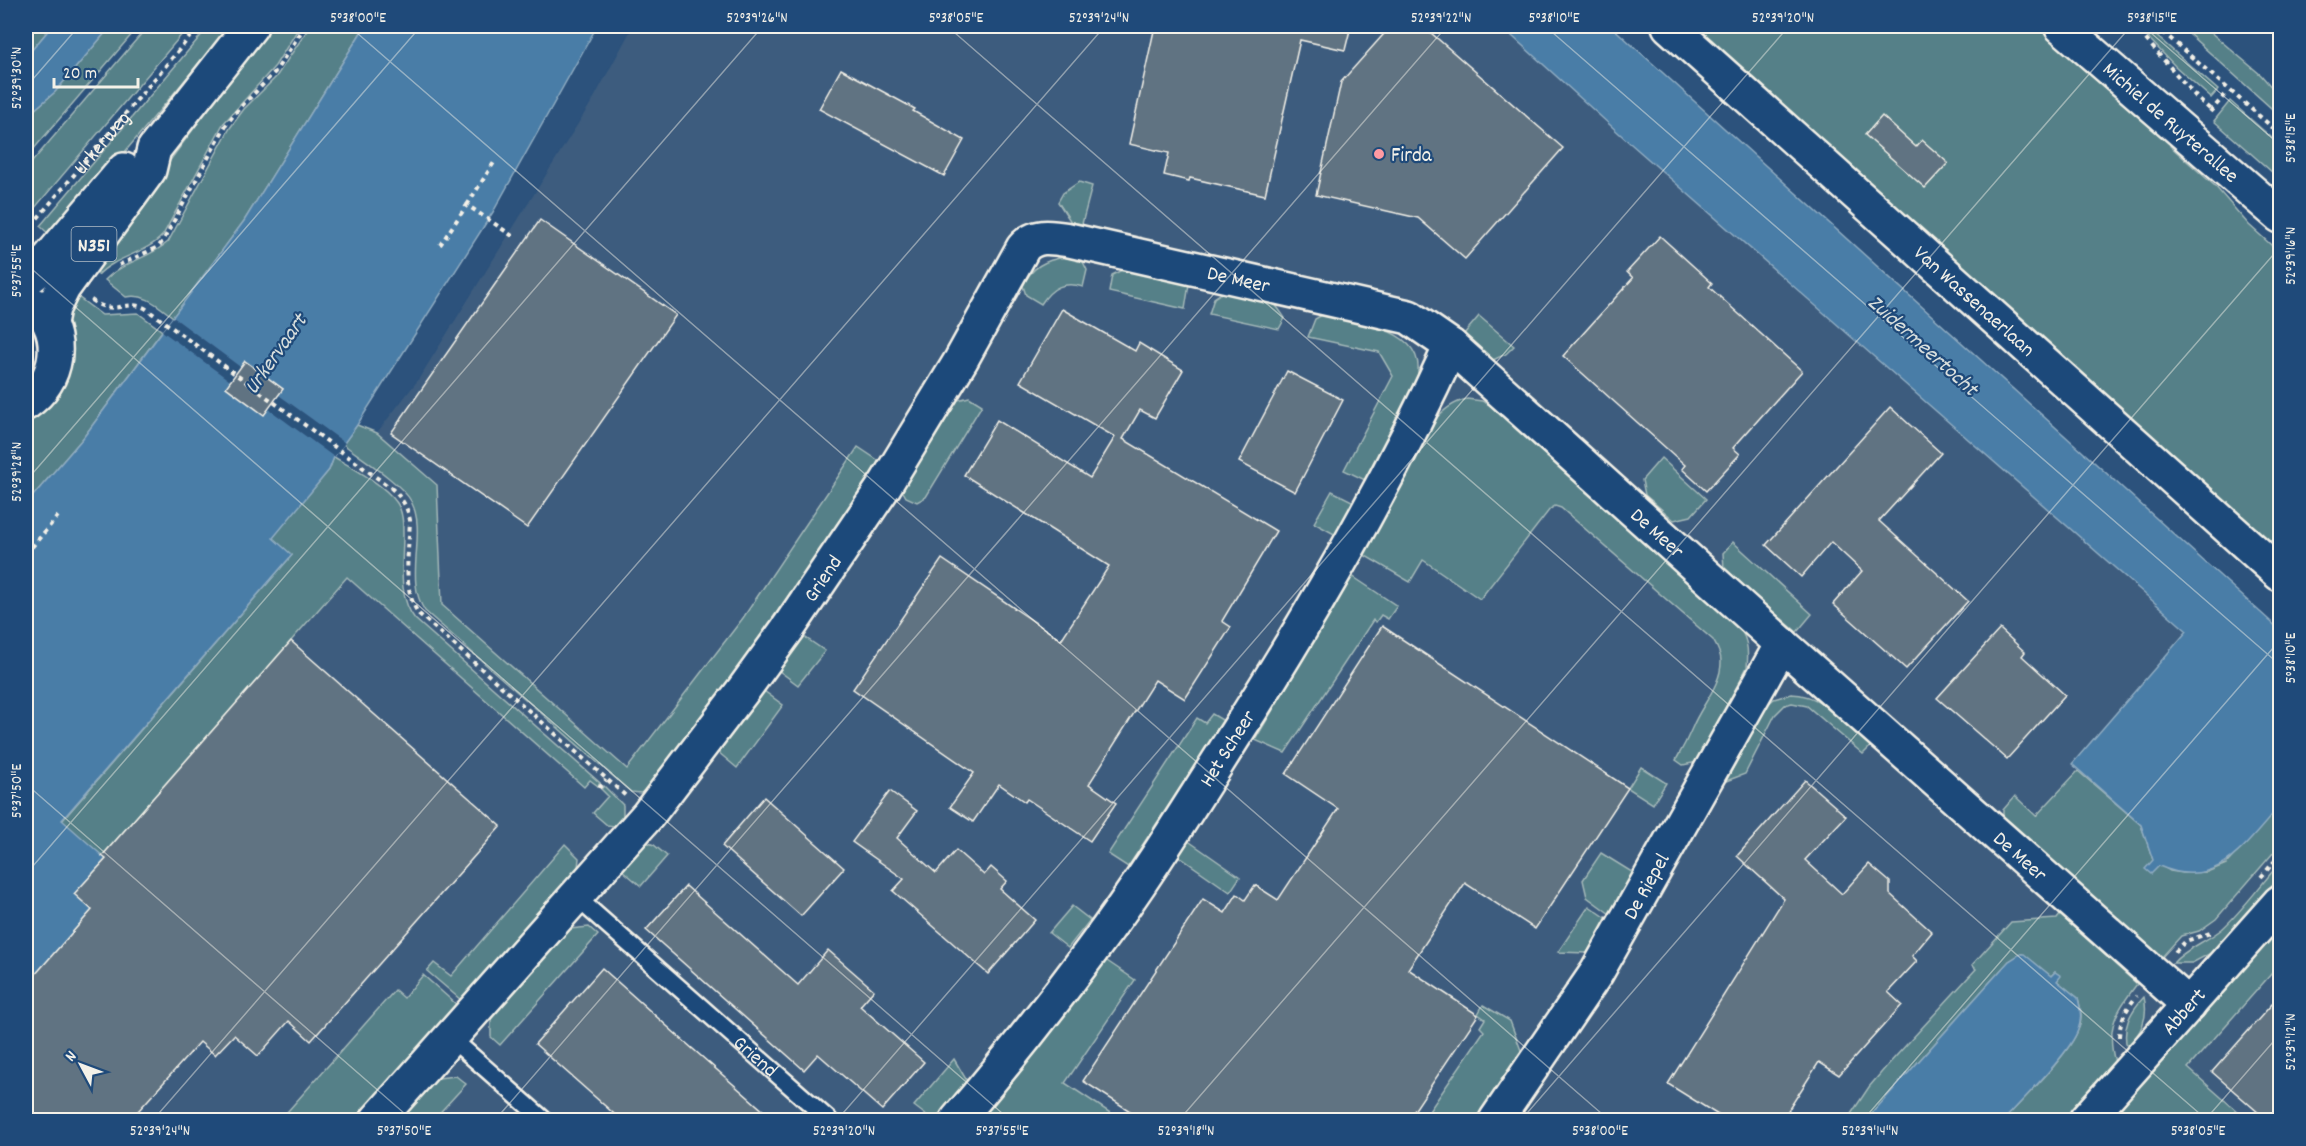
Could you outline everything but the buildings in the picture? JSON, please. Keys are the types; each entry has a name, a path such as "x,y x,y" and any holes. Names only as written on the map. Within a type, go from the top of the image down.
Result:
{"street":[{"name":"Urkerweg","path":"50,323 53,308 63,288 149,170 154,149 251,26"},
{"name":"Van Wassenaerlaan","path":"1669,26 2280,574"},
{"name":"Michiel de Ruyterallee","path":"2061,26 2280,216"},
{"name":"Michiel de Ruyterallee","path":"2095,26 2280,189"},
{"name":"Urkerweg","path":"26,280 41,268 135,157 154,149"},
{"name":"De Meer","path":"1036,239 1050,237 1068,240 1408,317 1451,346 1782,644 2189,1005"},
{"name":"Griend","path":"377,1120 648,815 707,740 789,627 922,426 1023,248 1028,242 1036,239"},
{"path":"26,297 42,311 50,323"},
{"name":"N351","path":"26,403 42,389 53,368 56,345 50,323"},
{"name":"Het Scheer","path":"957,1120 1020,1045 1093,949 1262,694 1326,587 1388,476 1451,346"},
{"name":"De Riepel","path":"1496,1120 1597,972 1782,644"},
{"name":"Abbert","path":"2086,1120 2189,1005 2269,891"}],"lane":[{"name":"Griend","path":"576,897 829,1120"},
{"path":"451,1038 544,1120"}],"path":[{"name":"Urkerweg","path":"26,232 199,26"},
{"path":"114,267 158,247 164,241 226,125 275,72 305,26"},
{"path":"2134,26 2210,112 2224,95"},
{"path":"2156,26 2280,134"},
{"path":"441,245 495,161"},
{"path":"467,205 514,237"},
{"path":"86,296 107,308 142,306 384,483 405,504 410,520 410,595 411,602 419,614 634,803"},
{"path":"26,554 58,516"},
{"path":"599,788 606,780"},
{"path":"2269,891 2280,855"},
{"path":"2174,953 2186,941 2207,935 2215,929"},
{"name":"Abbert","path":"2120,1046 2120,1023 2126,1009 2140,992"}],"shaded area":[{"path":"633,26 1555,26 2280,672 2280,1120 26,1120 26,824 308,521 418,380 594,98"}],"green space":[{"path":"26,26 52,26 26,57"},
{"path":"111,26 139,26 26,158 26,117 55,92"},
{"path":"148,26 189,26 28,216 26,214 26,169"},
{"path":"209,26 230,26 53,238 40,226"},
{"path":"270,26 300,26 275,66 223,124 163,235 148,247 113,263 98,275 90,268"},
{"path":"310,26 365,26 244,221 173,317 146,299 126,297 105,280 119,269 168,242 230,128 244,109 276,77"},
{"path":"1691,26 2051,26 2177,136 2170,146 2215,186 2249,225 2280,253 2280,558"},
{"path":"2137,26 2145,26 2218,90 2211,98 2175,66"},
{"path":"2180,26 2203,26 2261,75 2280,97 2280,116"},
{"path":"2230,101 2280,145 2280,179 2214,121"},
{"path":"1079,182 1092,186 1082,224 1071,222 1058,202 1063,193"},
{"path":"1065,257 1082,260 1087,270 1083,287 1064,285 1059,287 1050,293 1041,304 1026,295 1023,286 1035,269 1045,262"},
{"path":"1122,270 1189,284 1185,309 1109,292 1112,275"},
{"path":"1223,292 1275,304 1285,318 1279,329 1209,314 1214,298"},
{"path":"74,294 102,315 138,313 162,331 83,438 26,504 26,419 44,409 56,395 68,314"},
{"path":"1322,315 1388,331 1403,339 1413,350 1418,365 1416,383 1365,480 1344,470 1393,376 1379,352 1308,337 1315,319"},
{"path":"1479,316 1514,346 1506,354 1493,360 1464,334"},
{"path":"969,397 982,405 926,497 917,502 906,497 902,490 958,400"},
{"path":"1467,399 1482,401 1494,407 1739,627 1746,643 1747,667 1697,762 1683,765 1676,760 1718,678 1721,661 1713,640 1561,508 1555,506 1550,509 1480,599 1423,560 1410,582 1364,555 1433,421 1448,407"},
{"path":"357,425 377,433 437,485 442,605 627,769 743,618 858,447 879,461 737,669 641,793 631,792 425,611 416,584 416,514 411,501 399,487 343,444"},
{"path":"334,457 377,483 392,496 399,507 403,526 403,589 409,610 415,619 600,783 598,786 590,780 584,787 347,577 102,856 62,821 292,555 272,538 329,470"},
{"path":"1661,458 1706,499 1691,516 1674,520 1645,495 1642,480"},
{"path":"1332,491 1354,502 1336,535 1314,523"},
{"path":"1733,542 1812,614 1797,632 1724,569 1723,553"},
{"path":"1352,576 1397,606 1388,619 1381,615 1376,622 1373,620 1285,753 1255,740"},
{"path":"803,636 825,651 798,685 778,670"},
{"path":"764,691 783,705 737,768 718,752"},
{"path":"1791,694 1803,695 1825,705 1871,746 1863,754 1807,706 1792,703 1785,705 1775,715 1745,774 1726,781 1767,705 1774,699"},
{"path":"1212,714 1224,721 1128,867 1108,854 1197,718 1205,723"},
{"path":"1641,767 1666,783 1653,804 1628,788"},
{"path":"2078,771 2141,825 2153,860 2170,871 2207,872 2226,864 2280,806 2280,845 2216,919 2199,931 2181,936 2161,958 2003,819 2003,810 2015,796 2036,816"},
{"path":"604,786 623,805 623,818 614,826 607,825 593,813 608,796 601,789"},
{"path":"1187,840 1240,877 1230,892 1177,855"},
{"path":"646,842 654,845 667,856 641,886 622,870"},
{"path":"565,844 579,858 578,868 461,1000 427,971 434,963 451,976"},
{"path":"1601,853 1635,874 1610,914 1587,897 1583,880"},
{"path":"2280,863 2280,876 2211,953 2192,963 2173,963 2230,922"},
{"path":"1072,906 1090,920 1068,948 1049,933"},
{"path":"1589,906 1608,919 1587,953 1558,952"},
{"path":"2060,915 2137,984 2119,1011 2112,1029 2112,1050 2115,1062 2063,1120 2004,1120 2065,1052 2080,1026 2081,1018 2078,998 2057,981 2060,976 2055,972 2051,976 2022,954 2009,961 1874,1111 1869,1120 1847,1120 1869,1087 1976,969 1972,965 2011,922 2057,919"},
{"path":"2280,925 2280,964 2188,1068 2247,1120 2110,1120"},
{"path":"589,927 598,935 500,1045 491,1037 491,1018 570,929"},
{"path":"1104,959 1135,980 1065,1083 1121,1120 979,1120"},
{"path":"423,975 457,1005 355,1120 280,1120 395,990 404,998"},
{"path":"2144,997 2143,1025 2127,1048 2128,1020"},
{"path":"1483,1005 1510,1021 1522,1053 1475,1120 1423,1120 1484,1031 1480,1027 1485,1019 1478,1014"},
{"path":"954,1059 967,1081 943,1114 931,1119 914,1106"},
{"path":"456,1076 466,1084 433,1120 400,1120 438,1078"}],"water":[{"path":"52,26 111,26 55,92 26,117 26,57"},
{"name":"Urkervaart","path":"365,26 597,26 493,212 357,425 334,457 329,470 273,538 292,555 62,820 106,859 75,894 92,910 26,985 26,504 83,438 244,221","holes":["245,361 252,366 232,392 226,387","276,384 283,389 264,414 258,409"]},
{"name":"Zuidermeertocht","path":"1501,26 1611,26 2280,630 2280,806 2242,849 2214,868 2198,873 2180,872 2159,866 2151,874 2145,869 2153,860 2141,825 2072,764 2187,631 1631,144"},
{"path":"2024,954 2051,976 2055,972 2061,976 2057,981 2078,998 2079,1002 2081,1018 2078,1030 2066,1051 2045,1076 2004,1120 1869,1120 1874,1111 2009,961"}],"pier":[{"path":"173,317 243,369 233,383 162,331"},
{"path":"276,393 345,443 334,457 266,407"}],"place":[{"name":"Firda","path":"1379,154"}]}
